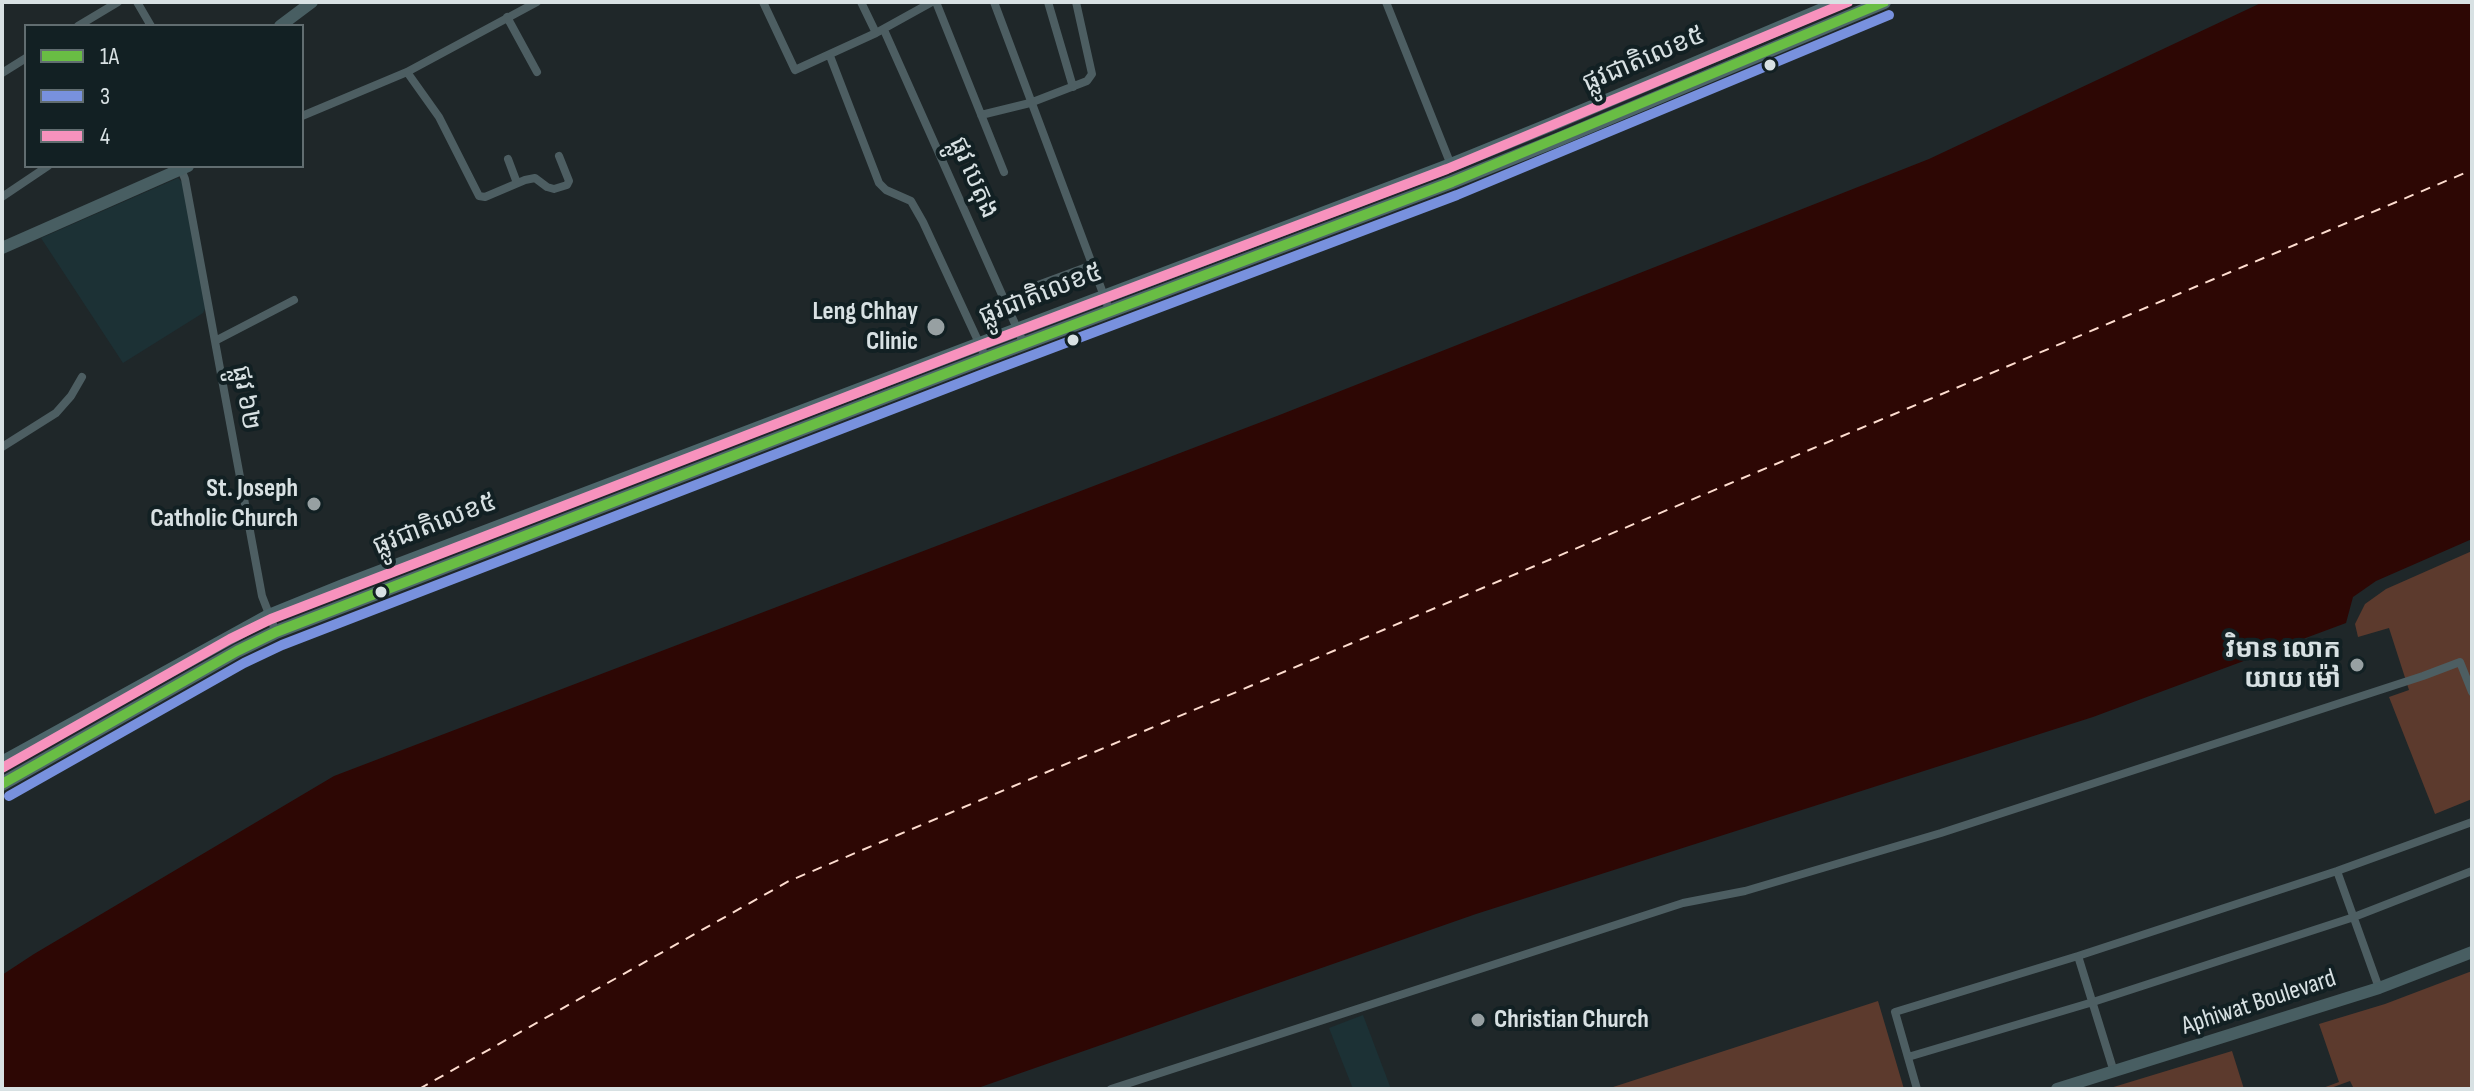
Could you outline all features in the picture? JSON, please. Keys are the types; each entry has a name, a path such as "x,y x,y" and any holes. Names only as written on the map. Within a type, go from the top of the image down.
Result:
{"highway":[{"name":"ផ្លូវជាតិលេខ៥","path":"2,784 276,632 984,351 1019,329 1451,165 1841,2"},
{"name":"ផ្លូវជាតិលេខ៥","path":"2,763 269,616 343,586 984,351 1024,344 1110,312 1557,140 1862,6 1884,2"}],"street":[{"path":"81,24 118,2"},
{"path":"137,2 150,24"},
{"path":"283,24 312,2"},
{"path":"304,115 407,72 537,2"},
{"path":"763,2 795,70 880,32 934,2 1004,172"},
{"name":"ផ្លូវ បេតុង","path":"861,2 880,32 1024,344"},
{"path":"994,2 1110,312"},
{"path":"1048,2 1073,87"},
{"path":"981,115 1030,103 1087,81 1092,74 1076,2"},
{"path":"1386,2 1451,165"},
{"path":"507,17 537,72"},
{"path":"830,56 879,183 896,196 911,201 984,351"},
{"path":"2,73 24,59"},
{"path":"407,72 439,117 479,196 485,197 535,178 554,189 567,185 569,181 559,156"},
{"path":"508,159 517,183"},
{"path":"2,197 45,168"},
{"path":"2,248 185,168"},
{"name":"ផ្លូវ ៦២","path":"185,168 262,596 276,632"},
{"path":"1038,285 1092,265"},
{"path":"215,341 294,300"},
{"path":"2,447 56,413 82,377"},
{"path":"1111,1089 1683,903 1745,891 1970,824 2460,662 2472,692"},
{"path":"1917,1089 1895,1012 2337,871 2472,822"},
{"path":"2337,871 2379,988"},
{"path":"1908,1057 2093,1002 2354,917 2472,871"},
{"name":"Aphiwat Boulevard","path":"2057,1089 2379,988 2472,952"},
{"path":"2078,956 2114,1072"}],"shaded area":[{"path":"2263,2 2472,2 2472,539 2376,581 2353,597 2346,623 2093,717 1476,914 975,1089 2,1089 2,975 334,776 1277,416 1929,159"},
{"path":"178,178 185,185 207,305 203,313 123,363 41,238"},
{"path":"2472,551 2472,799 2435,814 2389,697 2409,690 2389,628 2358,637 2355,624 2365,604 2386,589"},
{"path":"2472,971 2472,1089 2354,1089 2350,1081 2320,1089 2339,1082 2319,1024 2385,1004"},
{"path":"1878,1001 1904,1089 1607,1089"},
{"path":"1363,1015 1391,1089 1353,1089 1329,1028"},
{"path":"2232,1051 2244,1089 2107,1089"}],"ferry route":[{"path":"419,1089 789,881 2472,170"}],"transit line":[{"name":"4","path":"2,768 271,619 1447,169 1848,2"},
{"name":"1A","path":"2,784 276,632 1452,182 1884,2"},
{"name":"3","path":"9,796 244,663 282,645 1457,195 1889,15"}],"place":[{"name":"Leng Chhay Clinic","path":"936,327"},
{"name":"St. Joseph Catholic Church","path":"314,504"},
{"name":"វិមាន លោក យាយ ម៉ៅ","path":"2357,665"},
{"name":"Christian Church","path":"1478,1020"}]}
